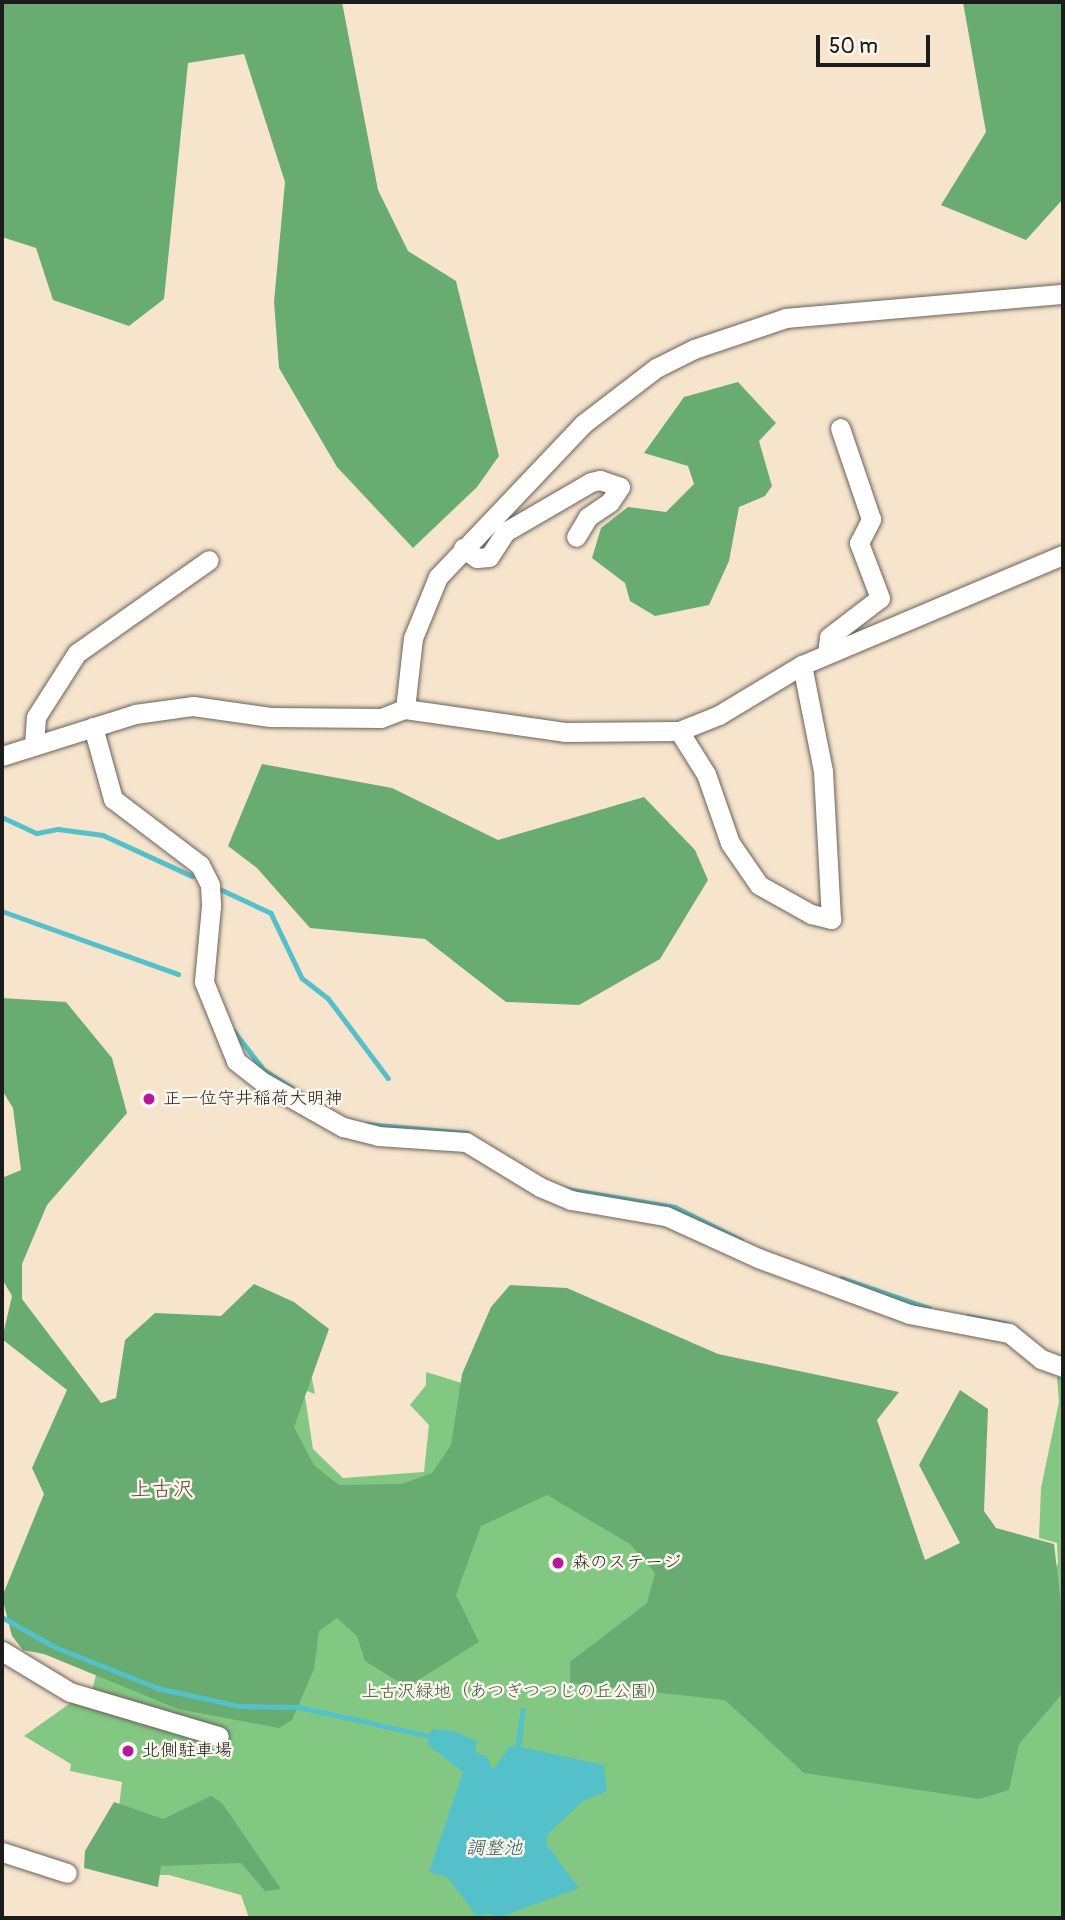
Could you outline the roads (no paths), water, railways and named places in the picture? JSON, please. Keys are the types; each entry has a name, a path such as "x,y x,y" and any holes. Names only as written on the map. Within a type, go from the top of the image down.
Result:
{"street":[{"path":"405,709 419,617 438,577 583,424 656,368 694,349 786,318 1063,294"},
{"path":"827,654 830,637 880,598 859,543 871,519 840,428"},
{"path":"463,548 477,558 489,557 505,532 591,482 600,480 620,487 610,502 588,517 576,537"},
{"path":"2,756 135,714 193,706 282,717 381,718 405,709 564,732 679,731 719,715 802,665 1063,555"},
{"path":"34,745 36,717 77,653 209,560"},
{"path":"679,731 706,774 730,843 759,885 811,914 831,919 823,771 802,665"},
{"path":"93,727 113,799 181,848 205,875 211,906 204,982 236,1061 262,1082 343,1127 378,1136 466,1142 540,1187 571,1200 666,1216 758,1258 909,1314 1009,1333 1041,1359 1063,1367"},
{"path":"2,1651 71,1692 219,1735"},
{"path":"2,1852 67,1873"}],"water":[{"name":"調整池","path":"521,1708 526,1709 521,1747 604,1765 607,1791 583,1801 547,1835 547,1845 579,1888 498,1918 489,1913 478,1917 447,1877 429,1872 463,1772 427,1744 432,1729 452,1731 477,1741 475,1752 486,1756 493,1770 510,1746 515,1747"}],"waterway":[{"path":"2,817 37,833 58,829 103,835 192,876"},
{"path":"222,890 271,913 302,978 328,998 388,1078"},
{"path":"2,911 178,974"},
{"path":"234,1031 264,1070 292,1088"},
{"path":"366,1124 468,1133"},
{"path":"567,1189 675,1207 741,1240"},
{"path":"841,1278 929,1308"},
{"path":"968,1316 1004,1323"},
{"path":"2,1617 55,1647 158,1688 239,1706 299,1707 430,1736"}],"place":[{"name":"正一位守井稲荷大明神","path":"149,1099"},
{"name":"森のステージ","path":"558,1563"},
{"name":"北側駐車場","path":"128,1751"}],"district":[{"name":"上古沢","path":"162,1490"}],"park label":[{"name":"上古沢緑地（あつぎつつじの丘公園）","path":"514,1692"}]}
